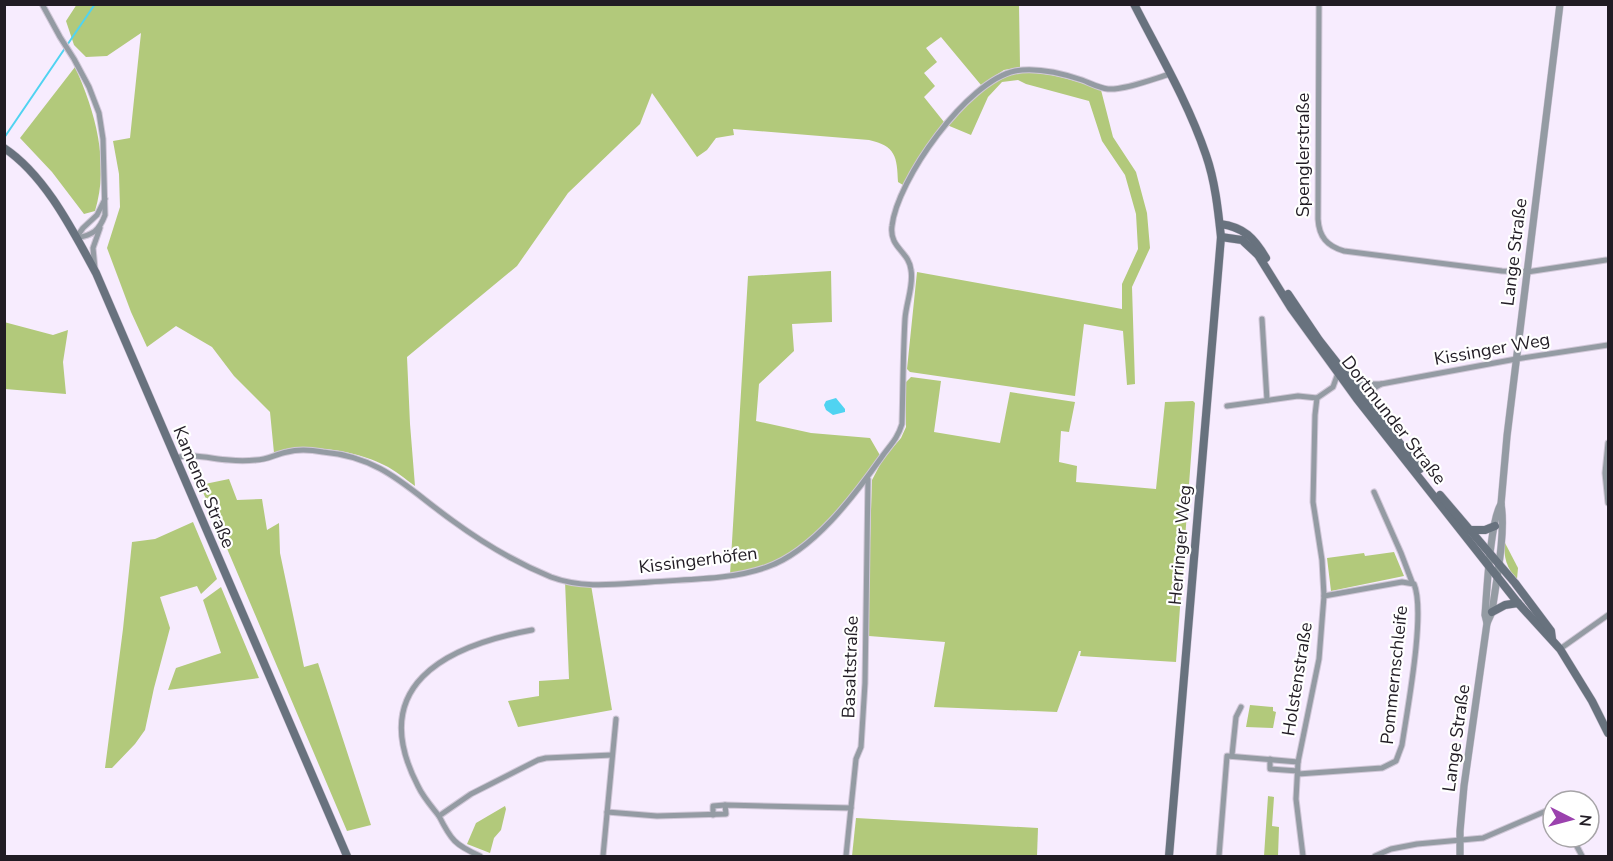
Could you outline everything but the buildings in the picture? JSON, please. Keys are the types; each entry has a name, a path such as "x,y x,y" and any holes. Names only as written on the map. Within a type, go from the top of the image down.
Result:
{"main road":[{"path":"1134,4 1170,74 1206,156 1217,197 1221,237"},
{"name":"Kamener Straße","path":"7,150 45,188 96,273 347,856"},
{"name":"Dortmunder Straße","path":"1220,224 1242,229 1257,243 1288,295 1350,387"},
{"name":"Dortmunder Straße","path":"1221,237 1242,240 1258,255 1291,308 1338,373 1498,562 1551,632 1552,639"},
{"name":"Herringer Weg","path":"1169,856 1221,237"},
{"name":"Dortmunder Straße","path":"1360,398 1490,568 1560,649 1592,701 1608,733"},
{"path":"1471,530 1485,530 1495,526"},
{"path":"1492,612 1505,605 1518,603"}],"street":[{"path":"42,4 89,87 99,113 103,140 105,214 93,248 96,273"},
{"name":"Spenglerstraße","path":"1319,4 1318,219 1323,239 1330,246 1344,251 1502,271 1527,272 1606,260"},
{"name":"Lange Straße","path":"1460,856 1471,733 1487,623 1492,612 1497,575 1503,513 1501,504 1516,359 1560,4"},
{"name":"Kissingerhöfen","path":"175,458 189,456 232,461 262,460 288,451 307,451 357,458 381,467 452,521 499,550 551,577 591,585 717,577 769,567 791,555 811,539 868,478 881,457 897,438 902,424 905,317 912,276 909,261 894,244 891,228 901,193 939,130 983,87 1003,74 1028,70 1061,74 1108,89 1170,74"},
{"path":"76,238 97,215 105,199"},
{"path":"76,238 91,235 103,221"},
{"path":"1262,319 1267,400"},
{"name":"Kissinger Weg","path":"1317,398 1333,387 1381,384 1608,345"},
{"path":"1333,387 1338,373"},
{"name":"Kissinger Weg","path":"1360,398 1381,384"},
{"path":"1227,406 1298,396 1317,398"},
{"name":"Holstenstraße","path":"1303,856 1298,823 1298,762 1319,659 1324,596 1322,560 1313,502 1317,398"},
{"path":"1608,443 1605,473 1608,502"},
{"name":"Basaltstraße","path":"846,856 856,759 861,747 865,683 868,478"},
{"path":"1374,492 1412,582"},
{"name":"Lange Straße","path":"1487,623 1485,615 1491,554 1497,511 1501,504"},
{"name":"Pommernschleife","path":"1270,759 1270,769 1298,773 1382,768 1392,765 1400,755 1417,619 1416,589 1412,582 1324,596"},
{"path":"1560,649 1608,615"},
{"path":"480,856 463,848 450,838 439,816 418,788 404,756 401,724 407,696 417,681 429,670 463,650 485,641 532,630"},
{"path":"1232,755 1236,717 1241,707"},
{"path":"603,856 616,720"},
{"path":"439,816 471,794 538,760 612,755"},
{"path":"1218,856 1227,756 1298,762"},
{"path":"607,812 657,816 713,815 726,814 725,805 851,808"},
{"path":"1374,856 1391,849 1418,844 1483,838 1541,813"}],"green space":[{"path":"77,4 1019,5 1020,67 1004,70 981,85 941,37 926,48 937,62 924,73 935,86 924,97 944,122 903,185 898,182 896,159 890,149 869,140 733,129 734,135 716,138 707,150 697,157 652,93 640,124 568,193 517,266 407,357 415,486 384,465 345,452 300,448 274,453 270,412 234,376 212,347 176,326 147,347 107,248 120,207 119,174 113,141 130,138 141,33 107,56 86,57 74,45 66,21"},
{"path":"75,67 89,101 101,156 99,193 95,211 84,214 52,172 20,138"},
{"path":"1021,72 1061,77 1101,90 1113,137 1136,172 1147,213 1150,248 1132,287 1135,384 1127,385 1123,331 1084,324 1075,396 910,372 907,369 917,272 1122,309 1122,284 1138,249 1136,214 1125,175 1102,141 1089,101 1018,80 1002,82 988,97 971,135 947,125 989,86"},
{"path":"831,271 832,322 792,324 794,351 759,384 756,421 811,433 870,438 881,457 862,484 835,515 792,555 761,568 730,575 748,276"},
{"path":"4,322 53,335 68,330 63,362 66,394 5,389"},
{"path":"911,377 941,381 934,432 1000,443 1010,392 1075,402 1069,432 1061,431 1059,462 1077,466 1076,482 1156,489 1165,402 1193,401 1195,403 1176,662 1080,656 1081,651 1079,651 1057,712 934,707 945,642 869,636 872,480 883,459 901,438 906,427 905,383"},
{"path":"229,479 237,500 262,499 267,530 279,523 280,553 304,667 318,663 371,825 347,831 200,485"},
{"path":"193,522 217,579 201,594 197,586 160,597 170,628 145,730 112,768 105,768 132,542 155,539"},
{"path":"1504,541 1518,568 1517,579 1506,562"},
{"path":"1394,552 1404,576 1331,591 1327,558"},
{"path":"565,581 591,585 612,710 518,727 508,701 539,696 539,681 569,679"},
{"path":"221,587 259,678 168,690 176,668 221,653 203,600"},
{"path":"1250,705 1273,707 1273,711 1276,712 1273,728 1246,727"},
{"path":"1268,796 1274,797 1272,826 1279,827 1278,856 1264,856"},
{"path":"505,806 501,830 494,838 490,853 467,844 476,823"},
{"path":"856,818 1038,828 1037,856 852,856"}],"water":[{"path":"836,398 845,412 833,415 826,410 824,405 826,401"}],"waterway":[{"path":"4,138 95,4"}]}
